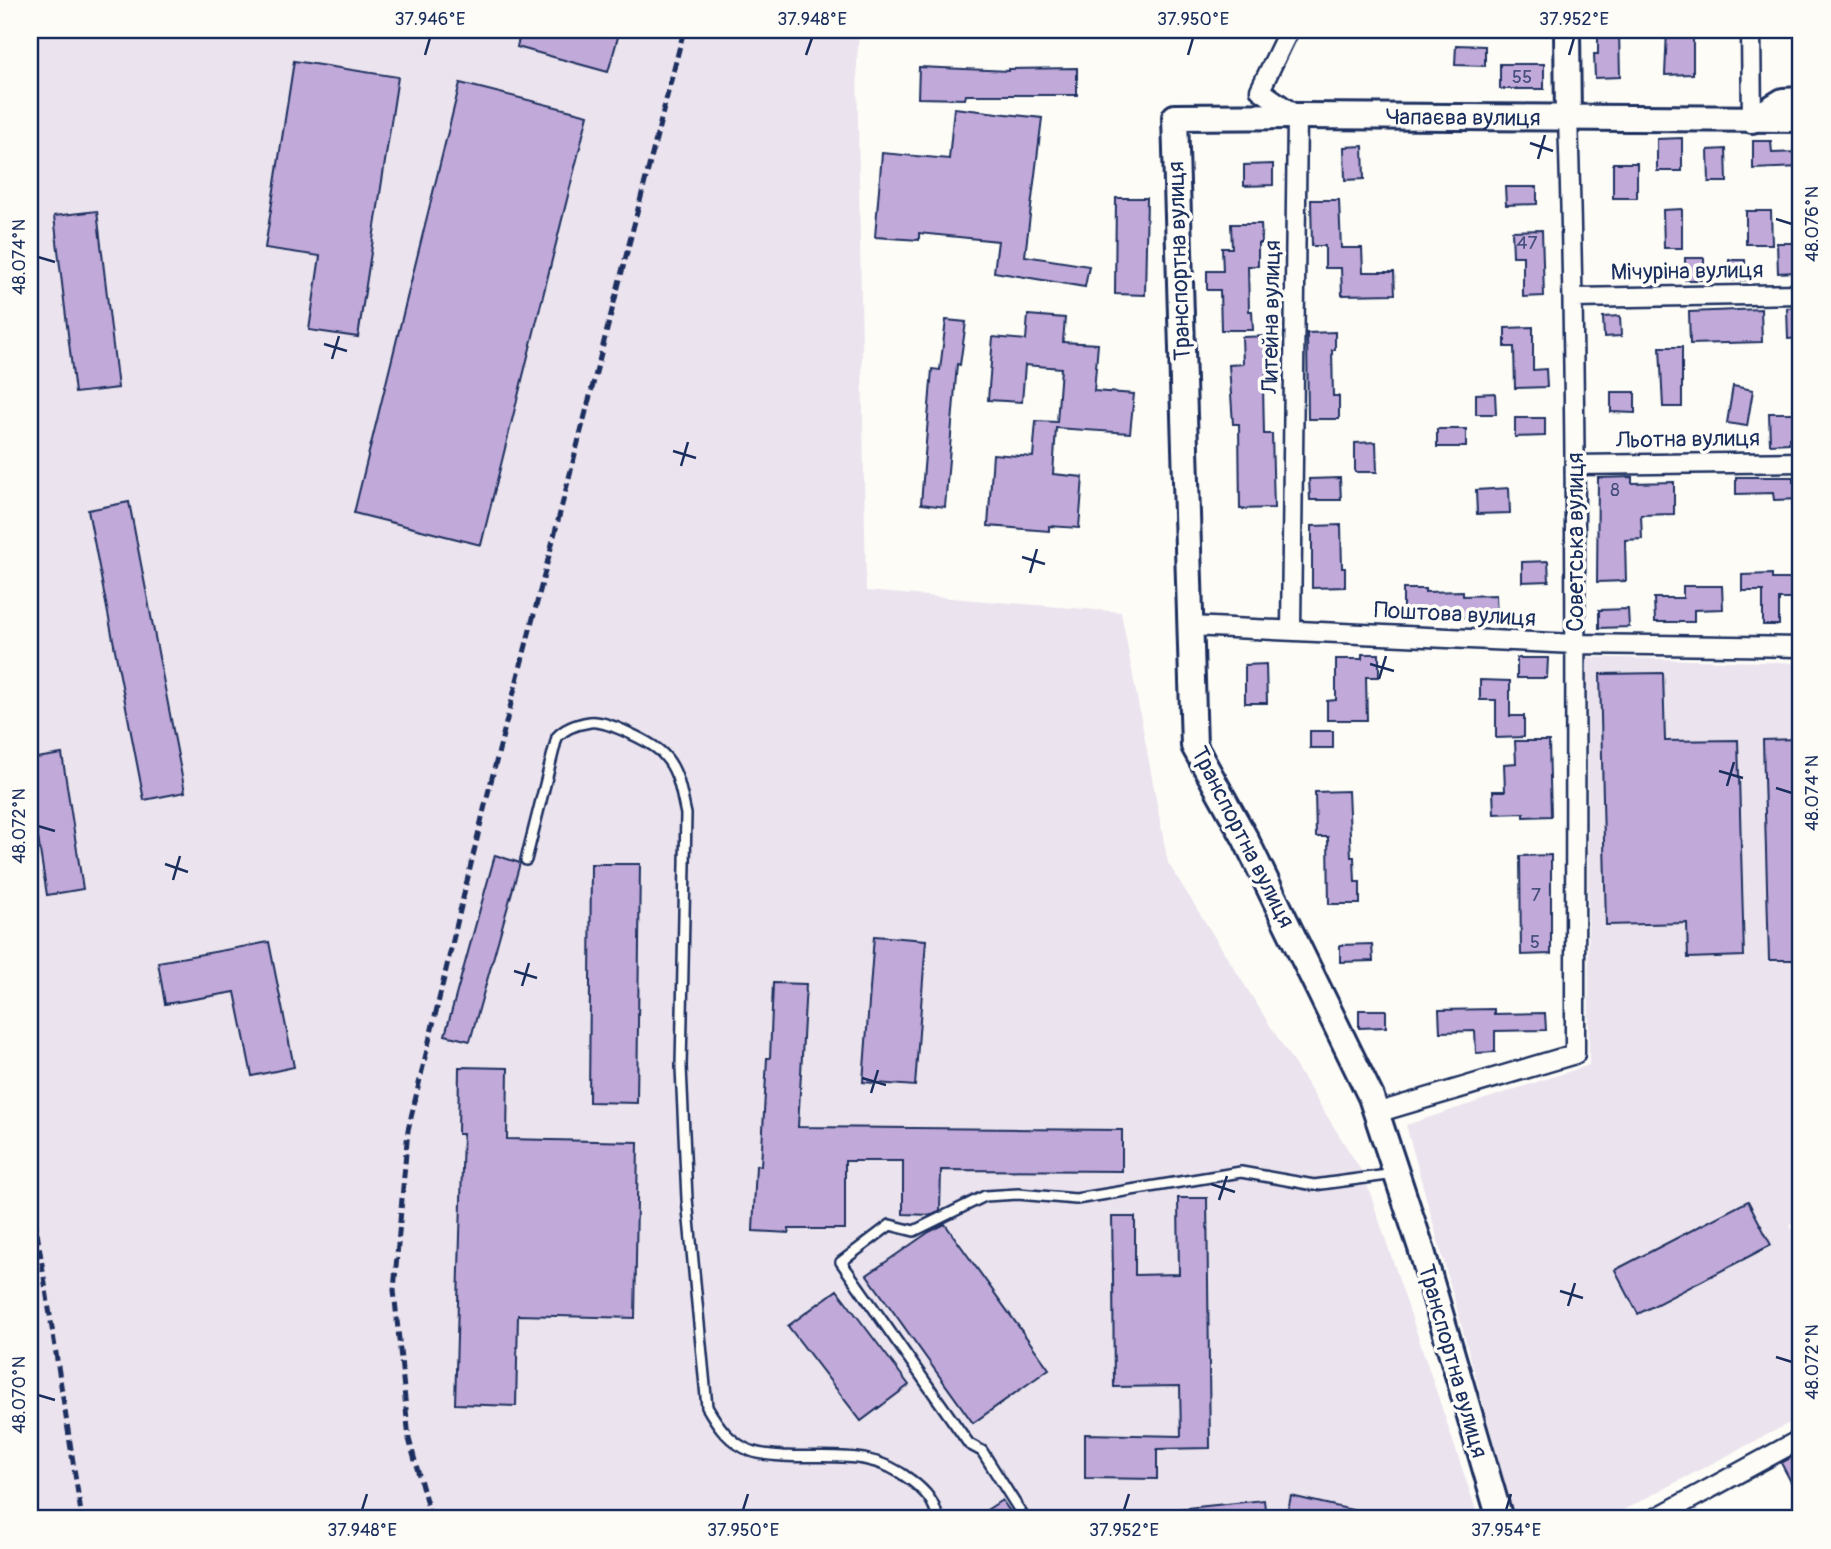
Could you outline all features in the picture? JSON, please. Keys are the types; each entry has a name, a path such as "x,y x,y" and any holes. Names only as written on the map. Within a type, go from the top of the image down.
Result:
{"street":[{"path":"1289,30 1260,90 1297,116"},
{"name":"Советська вулиця","path":"1376,1112 1574,1054 1576,465 1567,30"},
{"path":"1751,30 1752,120"},
{"path":"1752,120 1783,101 1801,100"},
{"name":"Литейна вулиця","path":"1292,630 1297,116"},
{"name":"Чапаєва вулиця","path":"1175,117 1801,119"},
{"name":"Транспортна вулиця","path":"1175,117 1194,746 1245,838 1371,1097 1421,1248 1500,1519"},
{"name":"Мічуріна вулиця","path":"1574,299 1801,293"},
{"name":"Льотна вулиця","path":"1576,465 1801,462"},
{"name":"Поштова вулиця","path":"1190,626 1575,644 1801,648"},
{"path":"1654,1519 1801,1439"}],"lane":[{"path":"526,860 556,737 564,729 592,721 630,733 663,753 677,774 686,814 681,1067 687,1199 707,1407 720,1428 737,1445 754,1452 801,1457 839,1455 870,1459 899,1471 925,1492 935,1506 938,1519"},
{"path":"1025,1519 982,1451 968,1444 841,1262 890,1225 914,1231 985,1196 1018,1194 1076,1199 1241,1172 1314,1185 1396,1174"}],"shaded area":[{"path":"30,30 859,30 857,62 866,591 1121,612 1168,863 1364,1175 1479,1519 30,1519"},
{"path":"900,30 1111,30 1110,35"},
{"path":"1587,657 1801,663 1801,1219 1789,1225 1801,1247 1801,1417 1606,1519 1515,1519 1406,1125 1589,1065"}],"building":[{"path":"521,30 620,30 608,72 517,47"},
{"path":"1598,30 1619,30 1620,77 1595,78 1594,54 1598,54"},
{"path":"1667,30 1693,30 1693,74 1665,75"},
{"path":"1456,45 1485,46 1485,66 1455,65"},
{"path":"294,61 398,77 358,337 309,330 320,256 265,248"},
{"path":"1500,64 1544,64 1544,89 1500,89"},
{"path":"919,67 1009,71 1077,68 1077,95 918,98"},
{"path":"460,83 588,115 481,545 354,513"},
{"path":"954,108 1042,118 1025,256 1089,266 1085,287 994,272 998,241 919,233 919,240 875,237 882,153 949,159"},
{"path":"1682,138 1682,171 1657,171 1657,139"},
{"path":"1753,141 1771,141 1772,153 1801,152 1801,167 1753,169"},
{"path":"1363,146 1364,179 1345,180 1344,147"},
{"path":"1726,149 1727,182 1709,182 1708,150"},
{"path":"1613,163 1637,163 1637,198 1613,198"},
{"path":"1273,164 1273,185 1244,186 1244,165"},
{"path":"1505,187 1537,187 1537,204 1506,205"},
{"path":"1116,198 1147,198 1145,295 1115,294"},
{"path":"1311,200 1339,200 1341,248 1362,248 1363,272 1394,272 1395,294 1342,295 1341,268 1325,268 1325,246 1312,246"},
{"path":"1682,209 1682,248 1664,248 1663,210"},
{"path":"97,211 118,388 75,393 54,216"},
{"path":"1746,211 1771,211 1772,244 1746,244"},
{"path":"1231,224 1261,224 1262,243 1258,243 1258,266 1248,266 1249,311 1252,311 1253,330 1221,330 1220,290 1207,290 1207,271 1223,271 1222,248 1232,248"},
{"path":"1542,230 1544,296 1523,297 1523,256 1513,256 1512,231"},
{"path":"1777,243 1795,243 1796,272 1778,273"},
{"path":"1685,258 1704,258 1704,280 1685,280"},
{"path":"1729,260 1745,260 1746,280 1729,280"},
{"path":"1801,307 1801,338 1788,339 1787,308"},
{"path":"1761,309 1762,342 1690,344 1689,312"},
{"path":"1028,315 1065,318 1063,342 1098,344 1094,391 1134,394 1130,433 1056,428 1053,474 1083,477 1079,528 1049,526 1049,531 988,526 993,454 1033,457 1036,421 1057,422 1061,368 1025,365 1022,402 988,400 993,337 1026,340"},
{"path":"1620,316 1621,336 1604,337 1603,317"},
{"path":"946,320 966,322 960,365 957,364 945,507 921,504 932,369 940,370"},
{"path":"1533,327 1533,370 1546,369 1547,387 1515,388 1514,347 1505,347 1505,328"},
{"path":"1335,332 1335,350 1332,350 1333,396 1339,396 1339,419 1308,419 1307,333"},
{"path":"1271,336 1272,358 1266,358 1266,384 1263,384 1264,434 1272,434 1274,508 1240,509 1239,424 1233,424 1229,365 1243,364 1242,337"},
{"path":"1660,347 1682,347 1682,407 1663,407"},
{"path":"1733,386 1753,390 1747,426 1727,423"},
{"path":"1611,392 1635,392 1635,413 1611,412"},
{"path":"1495,393 1496,414 1476,414 1476,394"},
{"path":"1769,413 1801,413 1801,438 1789,438 1789,443 1770,444"},
{"path":"1515,418 1545,418 1545,436 1515,437"},
{"path":"1437,429 1466,429 1466,447 1437,447"},
{"path":"1376,442 1377,472 1355,472 1355,443"},
{"path":"1632,477 1632,483 1674,482 1674,514 1641,515 1642,539 1625,540 1626,581 1597,582 1598,478"},
{"path":"1736,477 1793,477 1793,482 1801,481 1801,499 1774,500 1773,493 1736,494"},
{"path":"1340,478 1341,500 1310,500 1309,479"},
{"path":"1509,488 1510,513 1477,514 1476,490"},
{"path":"129,502 185,792 144,800 88,510"},
{"path":"1341,525 1345,587 1312,588 1312,526"},
{"path":"1548,561 1549,581 1522,582 1522,562"},
{"path":"1772,574 1772,579 1801,579 1801,599 1779,599 1779,625 1763,625 1763,591 1742,591 1742,575"},
{"path":"1683,586 1722,586 1723,609 1694,610 1694,622 1655,622 1654,598 1683,598"},
{"path":"1403,589 1425,589 1425,592 1463,591 1463,596 1496,595 1497,621 1477,622 1477,617 1433,618 1432,614 1403,615"},
{"path":"1628,609 1629,627 1599,628 1599,610"},
{"path":"1362,654 1379,654 1379,677 1366,677 1367,720 1327,720 1327,701 1336,700 1336,659 1362,659"},
{"path":"1517,658 1548,658 1547,678 1517,678"},
{"path":"1266,664 1267,703 1245,703 1245,665"},
{"path":"1663,673 1665,741 1738,740 1744,956 1688,958 1687,923 1606,925 1600,674"},
{"path":"1480,680 1510,681 1510,716 1524,716 1524,737 1496,738 1496,700 1480,700"},
{"path":"1310,731 1333,731 1333,748 1310,748"},
{"path":"1800,739 1801,960 1769,960 1763,740"},
{"path":"1515,741 1549,741 1551,816 1494,814 1493,791 1505,791 1504,764 1516,763"},
{"path":"62,754 83,889 47,895 30,787 30,759"},
{"path":"1348,791 1351,857 1354,857 1355,882 1360,882 1360,904 1329,904 1328,837 1316,837 1315,792"},
{"path":"495,855 520,863 470,1041 445,1035"},
{"path":"1551,855 1551,954 1521,955 1520,856"},
{"path":"591,864 640,864 637,1103 589,1102"},
{"path":"874,936 926,940 915,1086 863,1082"},
{"path":"269,942 294,1067 252,1076 235,992 165,1004 158,962"},
{"path":"1372,944 1373,961 1340,962 1340,945"},
{"path":"773,983 806,984 798,1127 1122,1130 1122,1171 941,1170 940,1210 931,1215 903,1214 903,1161 845,1161 845,1229 789,1229 789,1233 753,1231 756,1165 761,1166 767,1058 770,1058"},
{"path":"1494,1009 1494,1014 1545,1013 1546,1030 1495,1031 1495,1052 1476,1053 1475,1031 1440,1032 1439,1010"},
{"path":"1359,1010 1386,1010 1386,1027 1359,1028"},
{"path":"459,1067 508,1068 507,1139 638,1142 635,1318 518,1315 516,1406 455,1404 463,1134 458,1134"},
{"path":"1178,1198 1207,1198 1210,1448 1157,1449 1157,1479 1085,1478 1085,1434 1181,1436 1180,1386 1114,1387 1112,1217 1135,1217 1135,1275 1179,1274"},
{"path":"1748,1201 1771,1245 1638,1314 1615,1270"},
{"path":"945,1224 1049,1369 973,1423 867,1275"},
{"path":"837,1290 909,1385 861,1421 788,1326"},
{"path":"1801,1452 1801,1501 1781,1463"},
{"path":"1291,1496 1370,1514 1370,1519 1286,1519"},
{"path":"1002,1500 1011,1513 1001,1519 973,1519"},
{"path":"1264,1500 1266,1519 1169,1519 1168,1510"}],"railway":[{"path":"431,1519 409,1439 394,1290 408,1130 486,801 684,30"},
{"path":"30,1188 82,1519"}]}
